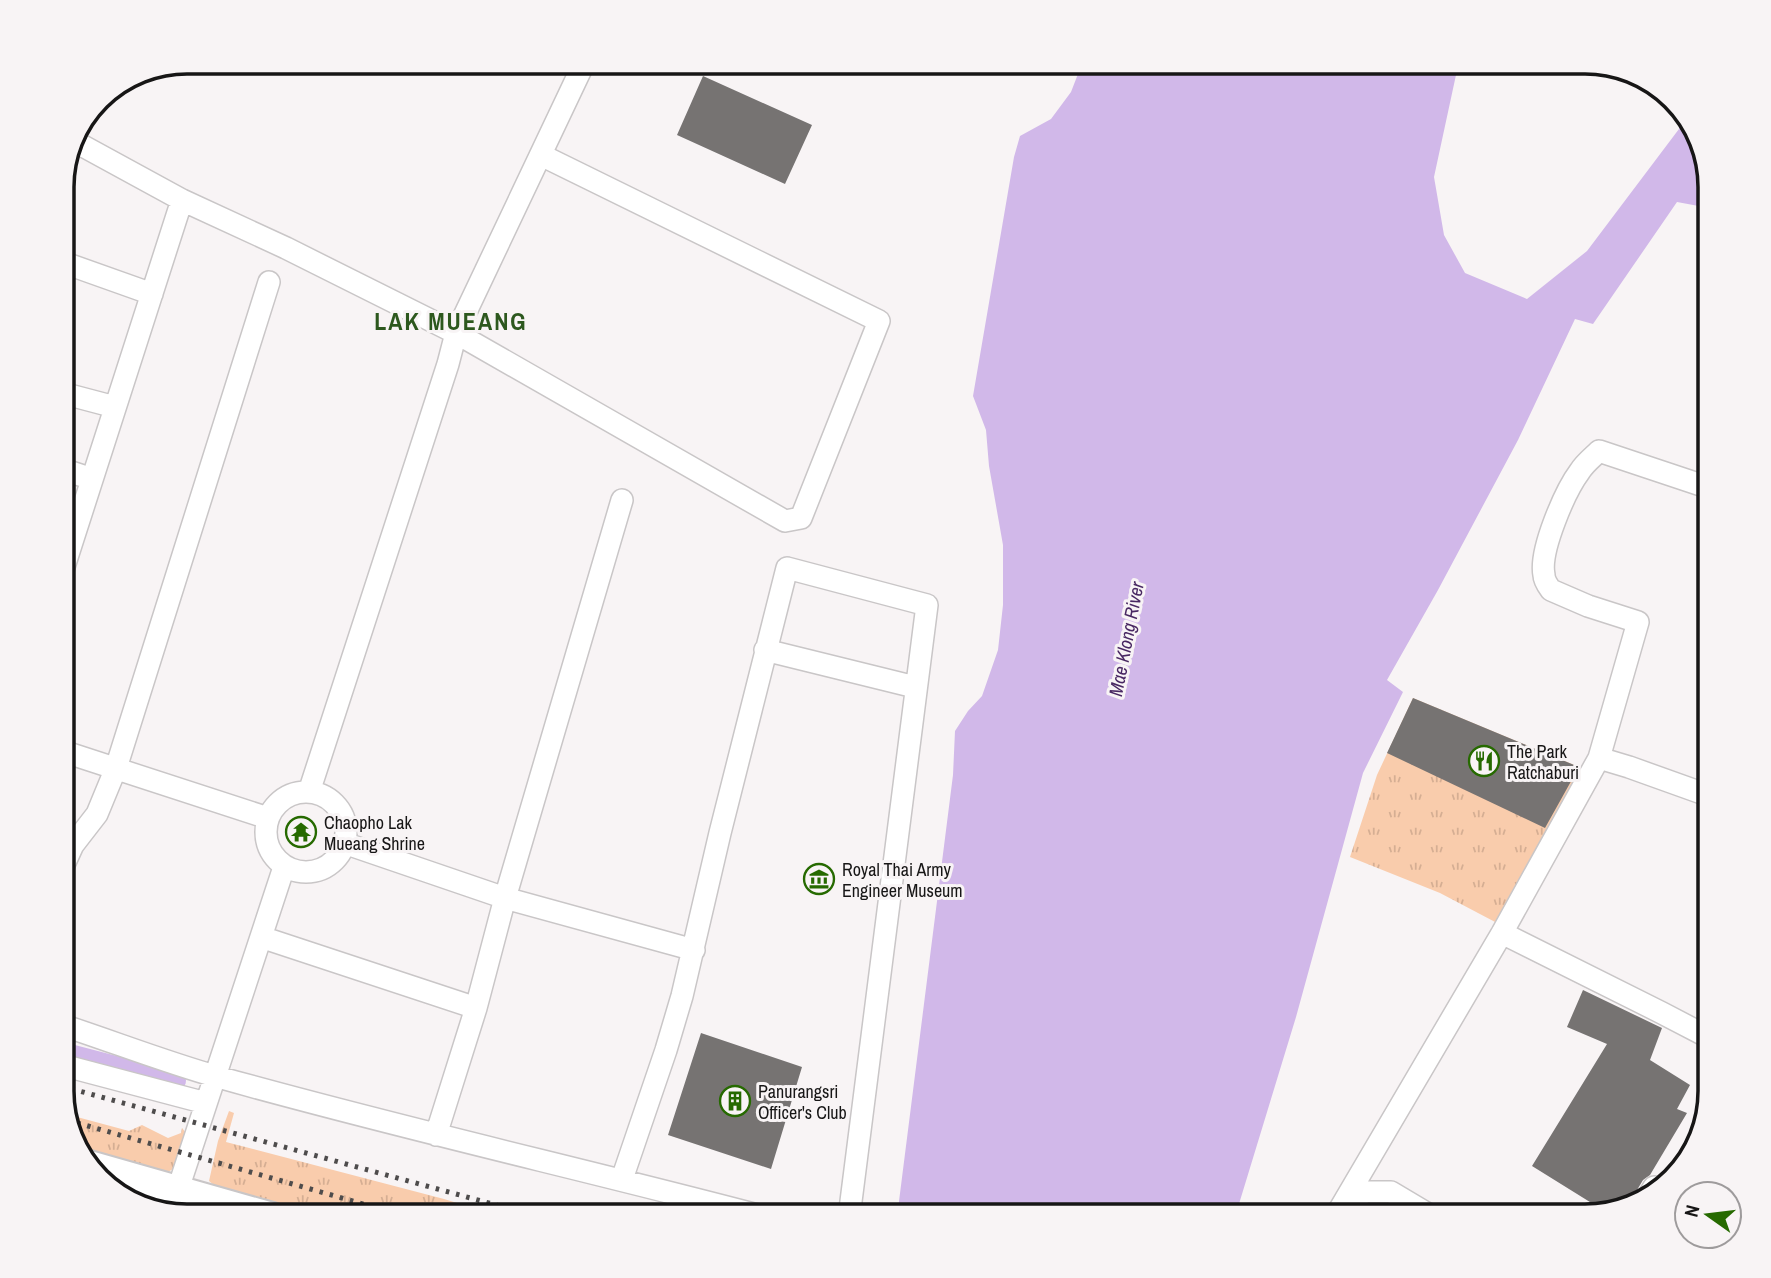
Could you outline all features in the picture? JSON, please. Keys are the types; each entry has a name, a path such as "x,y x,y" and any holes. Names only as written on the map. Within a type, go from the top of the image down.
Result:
{"main road":[{"path":"112,1175 173,1203"}],"street":[{"path":"309,792 456,333 579,74"},
{"path":"82,145 182,200 286,248 456,333 785,522 801,518 879,321 541,155"},
{"path":"74,535 182,200"},
{"path":"74,266 152,294"},
{"path":"74,844 97,814 116,768 269,282"},
{"path":"74,396 115,407"},
{"path":"1342,1204 1502,933 1599,758 1638,622 1550,590 1544,577 1544,557 1570,487 1581,469 1599,451 1698,484"},
{"path":"74,473 92,479"},
{"path":"436,1135 476,1008 505,898 622,500"},
{"path":"622,1179 666,1050 694,950 720,833 787,568 927,605 851,1204"},
{"path":"765,650 915,687"},
{"path":"74,755 268,818"},
{"path":"1599,758 1698,792"},
{"path":"300,792 323,795 335,803 343,815 346,828 343,848 335,860 324,869 310,873 296,872 284,867 267,845 265,830 268,818 286,797 300,792"},
{"path":"344,843 505,898 694,950"},
{"path":"173,1203 284,867"},
{"path":"1502,933 1698,1032"},
{"path":"261,937 476,1008"},
{"path":"74,1029 215,1076 436,1135 716,1204"},
{"path":"74,1068 206,1103"},
{"path":"1347,1204 1367,1192 1391,1192 1411,1204"}],"green space":[{"path":"1413,698 1584,769 1497,923 1440,893 1350,857 1377,775"},
{"path":"229,1111 234,1113 226,1142 460,1204 271,1204 220,1190 209,1181 218,1141"},
{"path":"76,1117 129,1131 142,1125 168,1138 181,1133 182,1128 186,1133 173,1169 163,1175 92,1152"}],"water":[{"name":"Mae Klong River","path":"1078,74 1456,74 1434,177 1444,235 1465,273 1527,299 1587,251 1680,128 1695,165 1698,206 1677,202 1593,324 1575,319 1518,440 1387,680 1403,692 1363,773 1296,1017 1239,1204 899,1204 953,775 955,731 982,696 998,650 1003,605 1003,545 989,466 986,430 973,396 1014,157 1020,136 1051,119 1071,92"}],"building":[{"path":"703,76 812,125 785,184 677,135"},
{"name":"The Park Ratchaburi","path":"1413,698 1579,767 1545,828 1387,753"},
{"path":"1583,990 1662,1028 1650,1060 1690,1085 1677,1109 1687,1113 1650,1175 1643,1180 1637,1191 1614,1201 1593,1204 1532,1166 1607,1044 1567,1027"},
{"name":"Panurangsri Officer's Club","path":"701,1033 802,1067 771,1169 668,1135"}],"waterway":[{"path":"74,1054 177,1081"}],"railway":[{"path":"74,1090 492,1204"},
{"path":"78,1123 363,1204"}],"place":[{"name":"The Park Ratchaburi","path":"1484,761"},
{"name":"Chaopho Lak Mueang Shrine","path":"301,832"},
{"name":"Royal Thai Army Engineer Museum","path":"819,879"},
{"name":"Panurangsri Officer's Club","path":"735,1101"}],"district":[{"name":"LAK MUEANG","path":"451,321"}]}
